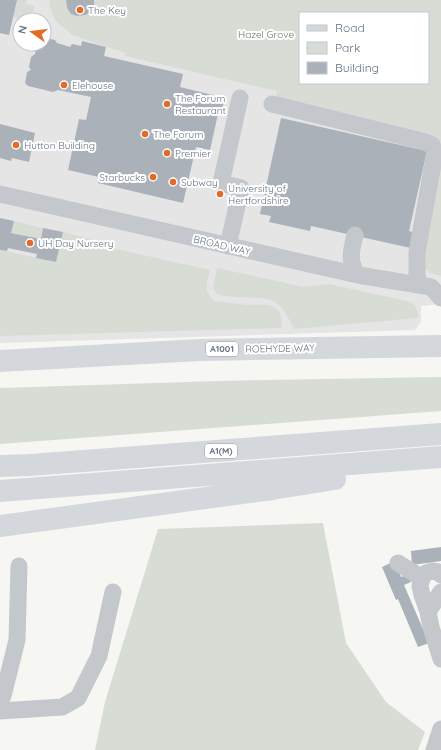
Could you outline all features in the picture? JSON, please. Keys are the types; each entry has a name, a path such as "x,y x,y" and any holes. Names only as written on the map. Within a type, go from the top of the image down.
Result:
{"main road":[{"name":"ROEHYDE WAY","path":"0,360 200,350 441,346"},
{"name":"A1(M)","path":"0,466 441,434"},
{"path":"0,491 441,458"},
{"path":"0,526 272,489 355,475 412,460"}],"lane":[{"path":"228,246 241,188 221,184 240,98"},
{"path":"272,104 422,141 432,145 435,153 417,252 417,276 420,285"},
{"name":"BROAD WAY","path":"0,194 358,275 431,287 439,294 441,298"},
{"path":"355,235 351,258 354,269 358,275"},
{"path":"398,563 422,578"},
{"path":"0,701 3,696 17,640 19,566"},
{"path":"441,575 438,572 432,571 426,573 422,578 420,586 441,659"},
{"path":"0,711 62,707 78,698 99,656 113,592"},
{"path":"428,612 441,592"},
{"path":"434,750 441,729"}],"shaded area":[{"name":"University of Hertfordshire","path":"0,0 441,0 441,304 421,306 421,321 414,330 0,343"}],"green space":[{"path":"17,0 27,0 26,4 35,6 33,12 14,12"},
{"name":"Hazel Grove","path":"50,0 66,0 67,7 70,12 80,16 90,12 93,7 94,0 441,0 441,276 430,273 423,266 440,155 275,100 277,91 125,56 125,53 72,35 55,20 49,4"},
{"path":"14,221 43,228 41,239 11,233"},
{"path":"63,232 90,239 94,244 210,270 207,291 211,298 215,301 247,305 263,304 275,307 281,316 282,328 0,336 0,250 56,262"},
{"path":"217,268 304,287 328,284 407,301 413,304 416,308 418,318 294,329 283,310 278,304 272,301 258,298 223,296 216,293 213,287"},
{"path":"441,377 441,411 0,444 0,388 219,381"},
{"path":"323,523 346,643 386,702 425,732 418,750 95,750 105,702 158,529"}],"building":[{"path":"0,0 17,0 14,12 12,12 12,22 9,35 0,33"},
{"name":"The Key","path":"66,0 94,0 94,5 91,11 86,15 77,16 71,14 67,8"},
{"name":"The Forum","path":"52,39 55,40 57,43 70,47 72,44 81,46 82,41 106,47 104,56 183,74 180,87 225,98 221,114 218,114 210,150 196,147 183,203 98,183 99,177 68,170 79,119 86,120 91,97 58,90 53,92 28,86 25,83 27,72 31,70 29,67 31,57 35,52 52,52"},
{"path":"281,118 427,151 409,231 415,233 411,248 311,226 310,231 269,222 271,216 260,214"},
{"name":"Hutton Building","path":"0,124 35,133 29,162 12,158 11,161 0,158"},
{"name":"UH Day Nursery","path":"0,218 14,221 11,233 41,239 43,228 63,232 56,262 36,258 37,254 8,248 7,251 0,250"},
{"path":"441,547 441,561 412,565 411,551"},
{"path":"395,561 401,577 408,574 411,582 404,585 429,643 418,647 398,599 396,600 382,567"}],"place":[{"name":"The Key","path":"80,10"},
{"name":"Elehouse","path":"64,85"},
{"name":"The Forum Restaurant","path":"167,104"},
{"name":"The Forum","path":"145,134"},
{"name":"Hutton Building","path":"16,145"},
{"name":"Premier","path":"167,153"},
{"name":"Starbucks","path":"153,177"},
{"name":"Subway","path":"173,182"},
{"name":"University of Hertfordshire","path":"220,194"},
{"name":"UH Day Nursery","path":"30,243"}]}
